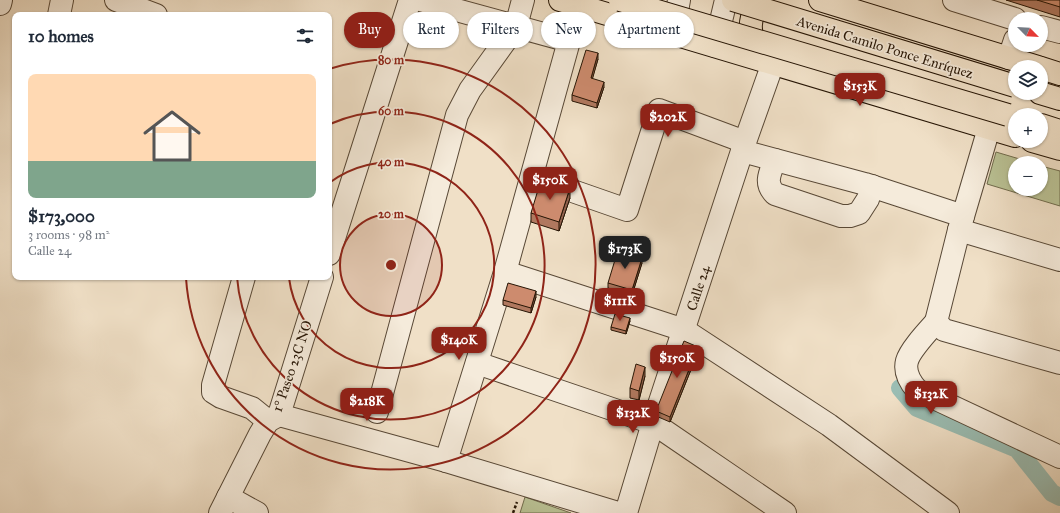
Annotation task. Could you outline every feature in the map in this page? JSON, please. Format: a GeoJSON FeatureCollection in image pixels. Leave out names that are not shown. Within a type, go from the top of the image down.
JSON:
{"type":"FeatureCollection","features":[{"type":"Feature","properties":{"kind":"main road","name":"Avenida Camilo Ponce Enríquez"},"geometry":{"type":"LineString","coordinates":[[620,0],[1008,115]]}},
{"type":"Feature","properties":{"kind":"main road","name":"Avenida Camilo Ponce Enríquez"},"geometry":{"type":"LineString","coordinates":[[732,0],[1008,84]]}},
{"type":"Feature","properties":{"kind":"main road"},"geometry":{"type":"LineString","coordinates":[[762,0],[759,2],[751,17],[751,34],[758,49],[773,64]]}},
{"type":"Feature","properties":{"kind":"main road","name":"Avenida Camilo Ponce Enríquez"},"geometry":{"type":"LineString","coordinates":[[820,0],[1008,48]]}},
{"type":"Feature","properties":{"kind":"main road"},"geometry":{"type":"LineString","coordinates":[[570,1],[604,12]]}},
{"type":"Feature","properties":{"kind":"main road"},"geometry":{"type":"LineString","coordinates":[[694,40],[1008,134]]}},
{"type":"Feature","properties":{"kind":"main road","name":"Avenida Camilo Ponce Enríquez"},"geometry":{"type":"LineString","coordinates":[[1017,52],[1029,60]]}},
{"type":"Feature","properties":{"kind":"main road","name":"Avenida Camilo Ponce Enríquez"},"geometry":{"type":"LineString","coordinates":[[1048,70],[1060,74]]}},
{"type":"Feature","properties":{"kind":"main road"},"geometry":{"type":"LineString","coordinates":[[1048,95],[1060,99]]}},
{"type":"Feature","properties":{"kind":"main road"},"geometry":{"type":"LineString","coordinates":[[1048,127],[1060,131]]}},
{"type":"Feature","properties":{"kind":"main road"},"geometry":{"type":"LineString","coordinates":[[1048,146],[1060,149]]}},
{"type":"Feature","properties":{"kind":"street"},"geometry":{"type":"LineString","coordinates":[[0,4],[1,0]]}},
{"type":"Feature","properties":{"kind":"street"},"geometry":{"type":"LineString","coordinates":[[60,12],[62,0]]}},
{"type":"Feature","properties":{"kind":"street"},"geometry":{"type":"LineString","coordinates":[[116,0],[148,12]]}},
{"type":"Feature","properties":{"kind":"street"},"geometry":{"type":"LineString","coordinates":[[332,245],[410,0]]}},
{"type":"Feature","properties":{"kind":"street"},"geometry":{"type":"LineString","coordinates":[[420,0],[467,13]]}},
{"type":"Feature","properties":{"kind":"street"},"geometry":{"type":"LineString","coordinates":[[520,12],[523,0]]}},
{"type":"Feature","properties":{"kind":"street"},"geometry":{"type":"LineString","coordinates":[[677,12],[679,0]]}},
{"type":"Feature","properties":{"kind":"street"},"geometry":{"type":"LineString","coordinates":[[715,46],[726,0]]}},
{"type":"Feature","properties":{"kind":"street"},"geometry":{"type":"LineString","coordinates":[[954,0],[1008,17]]}},
{"type":"Feature","properties":{"kind":"street"},"geometry":{"type":"LineString","coordinates":[[570,1],[570,12]]}},
{"type":"Feature","properties":{"kind":"street"},"geometry":{"type":"LineString","coordinates":[[1048,29],[1060,32]]}},
{"type":"Feature","properties":{"kind":"street"},"geometry":{"type":"LineString","coordinates":[[377,412],[457,115],[470,90],[500,48]]}},
{"type":"Feature","properties":{"kind":"street"},"geometry":{"type":"LineString","coordinates":[[446,461],[505,272],[567,48]]}},
{"type":"Feature","properties":{"kind":"street","name":"Calle 24"},"geometry":{"type":"LineString","coordinates":[[626,513],[653,423],[744,146],[773,64]]}},
{"type":"Feature","properties":{"kind":"street"},"geometry":{"type":"LineString","coordinates":[[532,176],[628,210],[659,110],[775,160],[872,186],[961,223],[1060,260]]}},
{"type":"Feature","properties":{"kind":"street"},"geometry":{"type":"LineString","coordinates":[[989,128],[961,223],[936,322],[915,348],[907,361],[907,371],[910,381],[917,390],[1060,457]]}},
{"type":"Feature","properties":{"kind":"street"},"geometry":{"type":"LineString","coordinates":[[775,160],[768,182],[769,188],[775,194],[841,216],[850,216],[859,213],[868,199],[872,186]]}},
{"type":"Feature","properties":{"kind":"street"},"geometry":{"type":"LineString","coordinates":[[505,272],[684,330],[830,425],[948,513]]}},
{"type":"Feature","properties":{"kind":"street"},"geometry":{"type":"LineString","coordinates":[[243,280],[213,386],[213,392],[221,397],[252,408],[273,418],[446,461],[618,513]]}},
{"type":"Feature","properties":{"kind":"street","name":"1° Paseo 23C NO"},"geometry":{"type":"LineString","coordinates":[[224,505],[260,434],[273,418],[321,280]]}},
{"type":"Feature","properties":{"kind":"street"},"geometry":{"type":"LineString","coordinates":[[936,322],[944,330],[1060,363]]}},
{"type":"Feature","properties":{"kind":"street"},"geometry":{"type":"LineString","coordinates":[[477,363],[653,423],[785,513]]}},
{"type":"Feature","properties":{"kind":"street"},"geometry":{"type":"LineString","coordinates":[[224,505],[256,513]]}},
{"type":"Feature","properties":{"kind":"green space"},"geometry":{"type":"Polygon","coordinates":[[[996,152],[1009,156],[1008,156],[1008,190],[987,184],[996,152]]]}},
{"type":"Feature","properties":{"kind":"green space"},"geometry":{"type":"Polygon","coordinates":[[[1048,168],[1060,171],[1060,206],[1027,196],[1048,196],[1048,168]]]}},
{"type":"Feature","properties":{"kind":"green space"},"geometry":{"type":"Polygon","coordinates":[[[525,497],[571,513],[520,513],[525,497]]]}},
{"type":"Feature","properties":{"kind":"building"},"geometry":{"type":"Polygon","coordinates":[[[1037,0],[1060,0],[1060,7],[1037,0]]]}},
{"type":"Feature","properties":{"kind":"building"},"geometry":{"type":"Polygon","coordinates":[[[586,50],[598,53],[591,78],[604,82],[597,103],[572,95],[586,50]]]}},
{"type":"Feature","properties":{"kind":"building"},"geometry":{"type":"Polygon","coordinates":[[[541,180],[570,188],[559,222],[531,213],[541,180]]]}},
{"type":"Feature","properties":{"kind":"building"},"geometry":{"type":"Polygon","coordinates":[[[618,250],[642,258],[632,290],[608,283],[618,250]]]}},
{"type":"Feature","properties":{"kind":"building"},"geometry":{"type":"Polygon","coordinates":[[[508,283],[536,291],[531,308],[503,300],[508,283]]]}},
{"type":"Feature","properties":{"kind":"building"},"geometry":{"type":"Polygon","coordinates":[[[615,314],[630,318],[626,331],[611,327],[615,314]]]}},
{"type":"Feature","properties":{"kind":"building"},"geometry":{"type":"Polygon","coordinates":[[[684,341],[698,347],[670,417],[656,411],[684,341]]]}},
{"type":"Feature","properties":{"kind":"building"},"geometry":{"type":"Polygon","coordinates":[[[636,364],[645,367],[639,391],[630,388],[636,364]]]}},
{"type":"Feature","properties":{"kind":"waterway"},"geometry":{"type":"LineString","coordinates":[[900,388],[917,408],[1017,449],[1052,493],[1060,497]]}}]}
